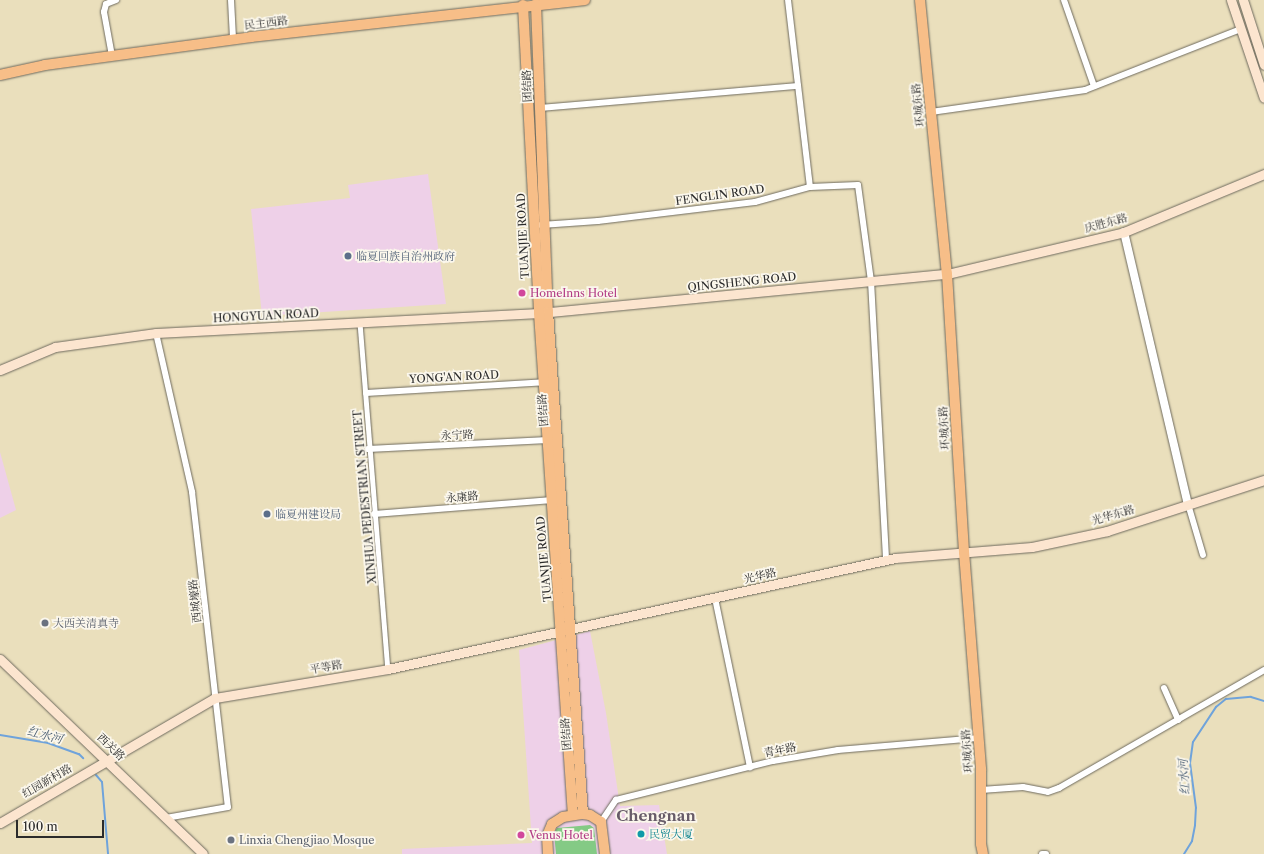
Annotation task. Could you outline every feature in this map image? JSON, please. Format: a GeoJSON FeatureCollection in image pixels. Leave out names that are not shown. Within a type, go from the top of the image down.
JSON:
{"type":"FeatureCollection","features":[{"type":"Feature","properties":{"kind":"main road","name":"民主西路"},"geometry":{"type":"LineString","coordinates":[[0,75],[45,65],[233,39],[523,3],[585,0]]}},
{"type":"Feature","properties":{"kind":"main road","name":"环城东路"},"geometry":{"type":"LineString","coordinates":[[920,0],[947,274],[964,552],[979,738],[981,853]]}},
{"type":"Feature","properties":{"kind":"main road"},"geometry":{"type":"LineString","coordinates":[[1232,0],[1264,98]]}},
{"type":"Feature","properties":{"kind":"main road"},"geometry":{"type":"LineString","coordinates":[[1243,0],[1264,65]]}},
{"type":"Feature","properties":{"kind":"main road","name":"团结路"},"geometry":{"type":"LineString","coordinates":[[536,2],[544,224],[543,313],[578,815]]}},
{"type":"Feature","properties":{"kind":"main road","name":"TUANJIE ROAD"},"geometry":{"type":"LineString","coordinates":[[523,3],[534,225],[543,313],[544,382],[552,500],[566,632]]}},
{"type":"Feature","properties":{"kind":"main road","name":"庆胜东路"},"geometry":{"type":"LineString","coordinates":[[947,274],[1124,232],[1264,174]]}},
{"type":"Feature","properties":{"kind":"main road","name":"QINGSHENG ROAD"},"geometry":{"type":"LineString","coordinates":[[543,313],[947,274]]}},
{"type":"Feature","properties":{"kind":"main road","name":"HONGYUAN ROAD"},"geometry":{"type":"LineString","coordinates":[[0,370],[55,347],[156,333],[543,313]]}},
{"type":"Feature","properties":{"kind":"main road","name":"光华东路"},"geometry":{"type":"LineString","coordinates":[[964,552],[1032,547],[1107,531],[1264,480]]}},
{"type":"Feature","properties":{"kind":"main road","name":"光华路"},"geometry":{"type":"LineString","coordinates":[[566,632],[886,560],[964,552]]}},
{"type":"Feature","properties":{"kind":"main road","name":"平等路"},"geometry":{"type":"LineString","coordinates":[[107,760],[215,698],[388,669],[566,632]]}},
{"type":"Feature","properties":{"kind":"main road","name":"西关路"},"geometry":{"type":"LineString","coordinates":[[0,659],[107,760],[203,854]]}},
{"type":"Feature","properties":{"kind":"main road","name":"红园新村路"},"geometry":{"type":"LineString","coordinates":[[0,823],[107,760]]}},
{"type":"Feature","properties":{"kind":"main road"},"geometry":{"type":"LineString","coordinates":[[548,854],[547,836],[552,824],[563,817],[578,815],[590,815],[600,822],[605,854]]}},
{"type":"Feature","properties":{"kind":"street"},"geometry":{"type":"LineString","coordinates":[[112,56],[104,12],[106,4],[116,0]]}},
{"type":"Feature","properties":{"kind":"street"},"geometry":{"type":"LineString","coordinates":[[231,0],[233,39]]}},
{"type":"Feature","properties":{"kind":"street"},"geometry":{"type":"LineString","coordinates":[[788,0],[810,188]]}},
{"type":"Feature","properties":{"kind":"street"},"geometry":{"type":"LineString","coordinates":[[1064,0],[1094,86]]}},
{"type":"Feature","properties":{"kind":"street"},"geometry":{"type":"LineString","coordinates":[[931,112],[1094,86],[1241,29]]}},
{"type":"Feature","properties":{"kind":"street"},"geometry":{"type":"LineString","coordinates":[[540,108],[798,86]]}},
{"type":"Feature","properties":{"kind":"street","name":"FENGLIN ROAD"},"geometry":{"type":"LineString","coordinates":[[534,225],[598,221],[755,202],[810,188],[858,185],[871,281]]}},
{"type":"Feature","properties":{"kind":"street"},"geometry":{"type":"LineString","coordinates":[[1124,232],[1188,504],[1203,555]]}},
{"type":"Feature","properties":{"kind":"street"},"geometry":{"type":"LineString","coordinates":[[871,281],[886,560]]}},
{"type":"Feature","properties":{"kind":"street","name":"XINHUA PEDESTRIAN STREET"},"geometry":{"type":"LineString","coordinates":[[360,323],[366,393],[368,449],[388,669]]}},
{"type":"Feature","properties":{"kind":"street","name":"西城壕路"},"geometry":{"type":"LineString","coordinates":[[156,333],[192,492],[228,807],[166,818]]}},
{"type":"Feature","properties":{"kind":"street","name":"YONG'AN ROAD"},"geometry":{"type":"LineString","coordinates":[[366,393],[544,382]]}},
{"type":"Feature","properties":{"kind":"street","name":"永宁路"},"geometry":{"type":"LineString","coordinates":[[368,449],[548,440]]}},
{"type":"Feature","properties":{"kind":"street","name":"永康路"},"geometry":{"type":"LineString","coordinates":[[374,514],[552,500]]}},
{"type":"Feature","properties":{"kind":"street"},"geometry":{"type":"LineString","coordinates":[[715,598],[750,766]]}},
{"type":"Feature","properties":{"kind":"street"},"geometry":{"type":"LineString","coordinates":[[981,790],[1023,787],[1048,792],[1094,769],[1264,670]]}},
{"type":"Feature","properties":{"kind":"street"},"geometry":{"type":"LineString","coordinates":[[1164,688],[1178,720]]}},
{"type":"Feature","properties":{"kind":"street","name":"青年路"},"geometry":{"type":"LineString","coordinates":[[600,822],[616,800],[750,766],[838,750],[979,738]]}},
{"type":"Feature","properties":{"kind":"shaded area","name":"临夏回族自治州政府"},"geometry":{"type":"Polygon","coordinates":[[[428,174],[446,304],[262,316],[251,209],[350,198],[348,185],[428,174]]]}},
{"type":"Feature","properties":{"kind":"shaded area"},"geometry":{"type":"Polygon","coordinates":[[[0,452],[16,510],[0,518],[0,452]]]}},
{"type":"Feature","properties":{"kind":"shaded area"},"geometry":{"type":"Polygon","coordinates":[[[590,631],[606,713],[620,806],[659,805],[667,854],[402,854],[402,849],[532,843],[519,650],[590,631]]]}},
{"type":"Feature","properties":{"kind":"green space"},"geometry":{"type":"Polygon","coordinates":[[[590,825],[594,828],[597,854],[556,854],[554,833],[557,828],[590,825]]]}},
{"type":"Feature","properties":{"kind":"waterway","name":"红水河"},"geometry":{"type":"LineString","coordinates":[[1184,854],[1192,841],[1195,825],[1196,808],[1190,763],[1193,742],[1216,707],[1226,699],[1251,697],[1264,701]]}},
{"type":"Feature","properties":{"kind":"waterway","name":"红水河"},"geometry":{"type":"LineString","coordinates":[[0,735],[48,743],[79,754],[83,758]]}},
{"type":"Feature","properties":{"kind":"waterway","name":"红水河"},"geometry":{"type":"LineString","coordinates":[[96,775],[102,782],[108,854]]}},
{"type":"Feature","properties":{"kind":"place","name":"临夏回族自治州政府"},"geometry":{"type":"Point","coordinates":[348,256]}},
{"type":"Feature","properties":{"kind":"place","name":"HomeInns Hotel"},"geometry":{"type":"Point","coordinates":[522,293]}},
{"type":"Feature","properties":{"kind":"place","name":"临夏州建设局"},"geometry":{"type":"Point","coordinates":[267,514]}},
{"type":"Feature","properties":{"kind":"place","name":"大西关清真寺"},"geometry":{"type":"Point","coordinates":[45,623]}},
{"type":"Feature","properties":{"kind":"place","name":"民贸大厦"},"geometry":{"type":"Point","coordinates":[641,834]}},
{"type":"Feature","properties":{"kind":"place","name":"Venus Hotel"},"geometry":{"type":"Point","coordinates":[521,835]}},
{"type":"Feature","properties":{"kind":"place","name":"Linxia Chengjiao Mosque"},"geometry":{"type":"Point","coordinates":[231,840]}},
{"type":"Feature","properties":{"kind":"district","name":"Chengnan"},"geometry":{"type":"Point","coordinates":[656,816]}}]}
